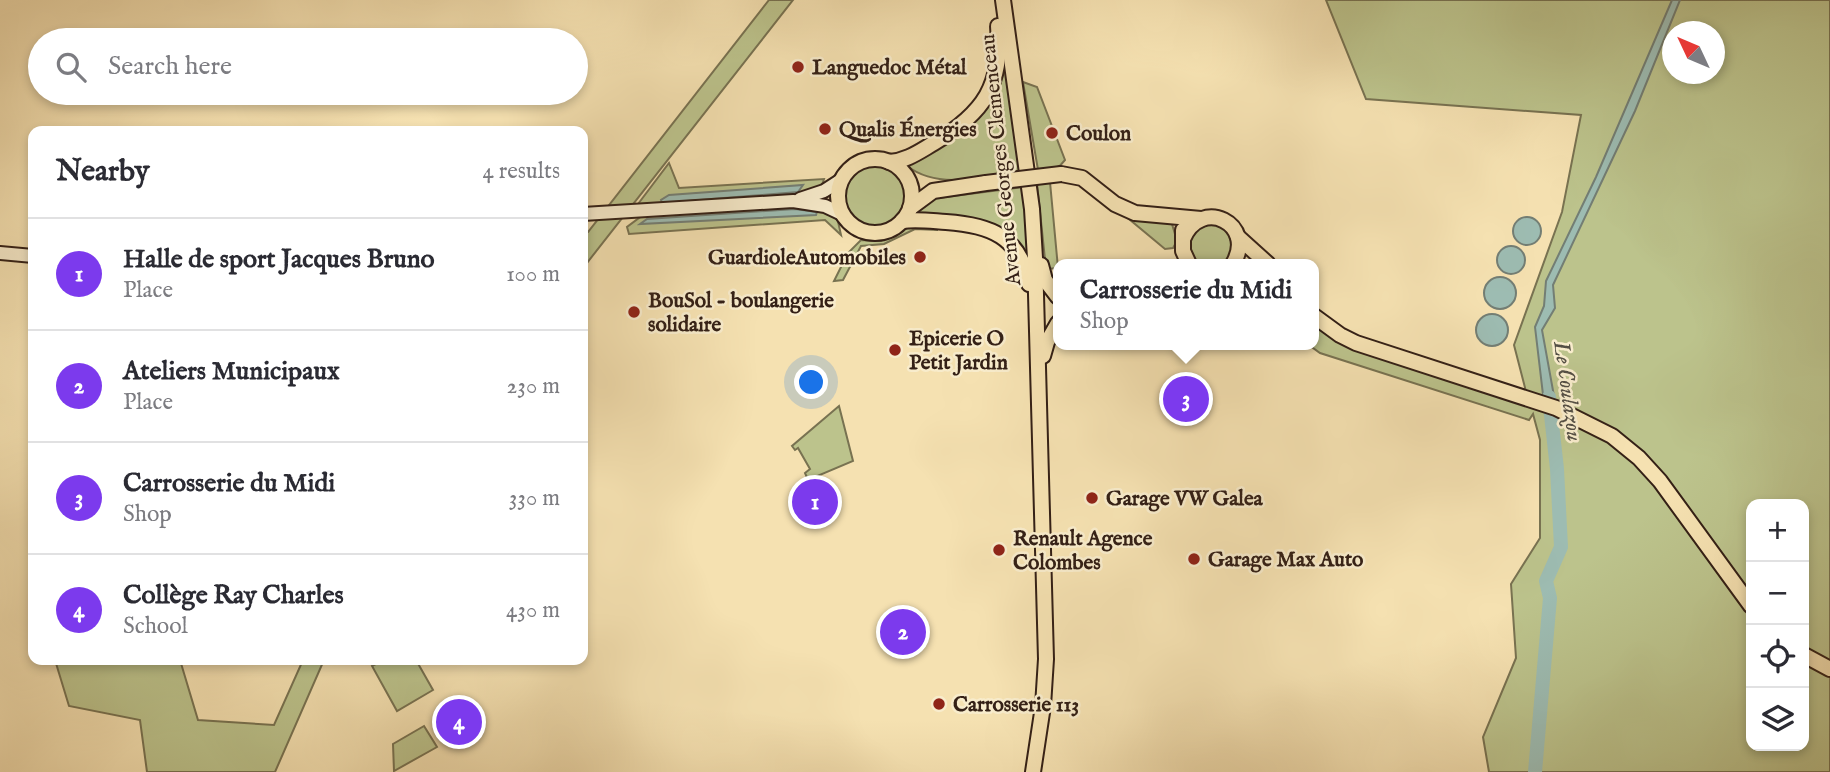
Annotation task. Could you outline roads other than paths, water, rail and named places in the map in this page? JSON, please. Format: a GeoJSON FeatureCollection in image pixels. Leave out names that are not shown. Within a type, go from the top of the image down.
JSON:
{"type":"FeatureCollection","features":[{"type":"Feature","properties":{"kind":"main road"},"geometry":{"type":"LineString","coordinates":[[995,0],[1000,46],[997,68],[982,105],[955,130],[907,158],[889,162],[871,159],[859,163],[841,180],[838,202],[842,214],[856,228],[867,233],[880,233],[902,221],[924,194],[950,187],[1068,174],[1135,213],[1190,220],[1210,217],[1227,222],[1238,237],[1262,259]]}},
{"type":"Feature","properties":{"kind":"main road","name":"Avenue Georges Clemenceau"},"geometry":{"type":"LineString","coordinates":[[1003,0],[1033,221],[1046,667],[1033,772]]}},
{"type":"Feature","properties":{"kind":"main road"},"geometry":{"type":"LineString","coordinates":[[1022,129],[1036,212],[1042,272],[1053,289]]}},
{"type":"Feature","properties":{"kind":"main road"},"geometry":{"type":"LineString","coordinates":[[889,162],[913,180],[950,187]]}},
{"type":"Feature","properties":{"kind":"main road"},"geometry":{"type":"LineString","coordinates":[[904,173],[912,196],[910,208]]}},
{"type":"Feature","properties":{"kind":"main road"},"geometry":{"type":"LineString","coordinates":[[1167,215],[1180,225],[1187,259]]}},
{"type":"Feature","properties":{"kind":"main road"},"geometry":{"type":"LineString","coordinates":[[1183,239],[1187,230],[1201,219]]}},
{"type":"Feature","properties":{"kind":"main road"},"geometry":{"type":"LineString","coordinates":[[902,221],[973,224],[995,231],[1014,247],[1029,281],[1040,402]]}},
{"type":"Feature","properties":{"kind":"main road"},"geometry":{"type":"LineString","coordinates":[[1235,259],[1240,246],[1238,237]]}},
{"type":"Feature","properties":{"kind":"main road"},"geometry":{"type":"LineString","coordinates":[[1319,319],[1356,343],[1585,421],[1612,436],[1646,466],[1746,599]]}},
{"type":"Feature","properties":{"kind":"main road"},"geometry":{"type":"LineString","coordinates":[[1040,402],[1044,355],[1053,332]]}},
{"type":"Feature","properties":{"kind":"main road"},"geometry":{"type":"LineString","coordinates":[[1809,658],[1830,669]]}},
{"type":"Feature","properties":{"kind":"street"},"geometry":{"type":"LineString","coordinates":[[793,201],[817,194],[841,180]]}},
{"type":"Feature","properties":{"kind":"street"},"geometry":{"type":"LineString","coordinates":[[588,214],[793,201],[825,206],[842,214]]}},
{"type":"Feature","properties":{"kind":"street"},"geometry":{"type":"LineString","coordinates":[[0,253],[28,256]]}},
{"type":"Feature","properties":{"kind":"water"},"geometry":{"type":"Polygon","coordinates":[[[1672,0],[1680,0],[1671,21],[1663,21],[1672,0]]]}},
{"type":"Feature","properties":{"kind":"water"},"geometry":{"type":"Polygon","coordinates":[[[1662,23],[1662,44],[1635,111],[1553,285],[1555,308],[1542,330],[1556,407],[1544,403],[1535,327],[1544,306],[1546,281],[1596,177],[1662,23]]]}},
{"type":"Feature","properties":{"kind":"water"},"geometry":{"type":"Polygon","coordinates":[[[803,185],[798,192],[662,203],[661,200],[669,195],[803,185]]]}},
{"type":"Feature","properties":{"kind":"water"},"geometry":{"type":"Polygon","coordinates":[[[795,209],[817,212],[816,215],[640,224],[647,219],[795,209]]]}},
{"type":"Feature","properties":{"kind":"water"},"geometry":{"type":"Polygon","coordinates":[[[1527,217],[1537,221],[1541,231],[1537,241],[1527,245],[1517,241],[1513,231],[1517,221],[1527,217]]]}},
{"type":"Feature","properties":{"kind":"water"},"geometry":{"type":"Polygon","coordinates":[[[1511,246],[1521,250],[1525,260],[1521,270],[1511,274],[1501,270],[1497,260],[1501,250],[1511,246]]]}},
{"type":"Feature","properties":{"kind":"water"},"geometry":{"type":"Polygon","coordinates":[[[1500,277],[1511,282],[1516,293],[1511,304],[1500,309],[1489,304],[1484,293],[1489,282],[1500,277]]]}},
{"type":"Feature","properties":{"kind":"water"},"geometry":{"type":"Polygon","coordinates":[[[1492,314],[1503,319],[1508,330],[1503,341],[1492,346],[1481,341],[1476,330],[1481,319],[1492,314]]]}},
{"type":"Feature","properties":{"kind":"waterway","name":"Le Coulazou"},"geometry":{"type":"LineString","coordinates":[[1535,772],[1550,598],[1546,581],[1561,547],[1557,469],[1549,397]]}},
{"type":"Feature","properties":{"kind":"place","name":"Languedoc Métal"},"geometry":{"type":"Point","coordinates":[798,67]}},
{"type":"Feature","properties":{"kind":"place","name":"Qualis Énergies"},"geometry":{"type":"Point","coordinates":[825,129]}},
{"type":"Feature","properties":{"kind":"place","name":"Coulon"},"geometry":{"type":"Point","coordinates":[1052,133]}},
{"type":"Feature","properties":{"kind":"place","name":"GuardioleAutomobiles"},"geometry":{"type":"Point","coordinates":[920,257]}},
{"type":"Feature","properties":{"kind":"place","name":"BouSol - boulangerie solidaire"},"geometry":{"type":"Point","coordinates":[634,312]}},
{"type":"Feature","properties":{"kind":"place","name":"Epicerie O Petit Jardin"},"geometry":{"type":"Point","coordinates":[895,350]}},
{"type":"Feature","properties":{"kind":"place","name":"Carrosserie du Midi"},"geometry":{"type":"Point","coordinates":[1186,399]}},
{"type":"Feature","properties":{"kind":"place","name":"Garage VW Galea"},"geometry":{"type":"Point","coordinates":[1092,498]}},
{"type":"Feature","properties":{"kind":"place","name":"Halle de sport Jacques Bruno"},"geometry":{"type":"Point","coordinates":[815,502]}},
{"type":"Feature","properties":{"kind":"place","name":"Renault Agence Colombes"},"geometry":{"type":"Point","coordinates":[999,550]}},
{"type":"Feature","properties":{"kind":"place","name":"Garage Max Auto"},"geometry":{"type":"Point","coordinates":[1194,559]}},
{"type":"Feature","properties":{"kind":"place","name":"Ateliers Municipaux"},"geometry":{"type":"Point","coordinates":[903,632]}},
{"type":"Feature","properties":{"kind":"place","name":"Carrosserie 113"},"geometry":{"type":"Point","coordinates":[939,704]}},
{"type":"Feature","properties":{"kind":"place","name":"Collège Ray Charles"},"geometry":{"type":"Point","coordinates":[459,722]}}]}
